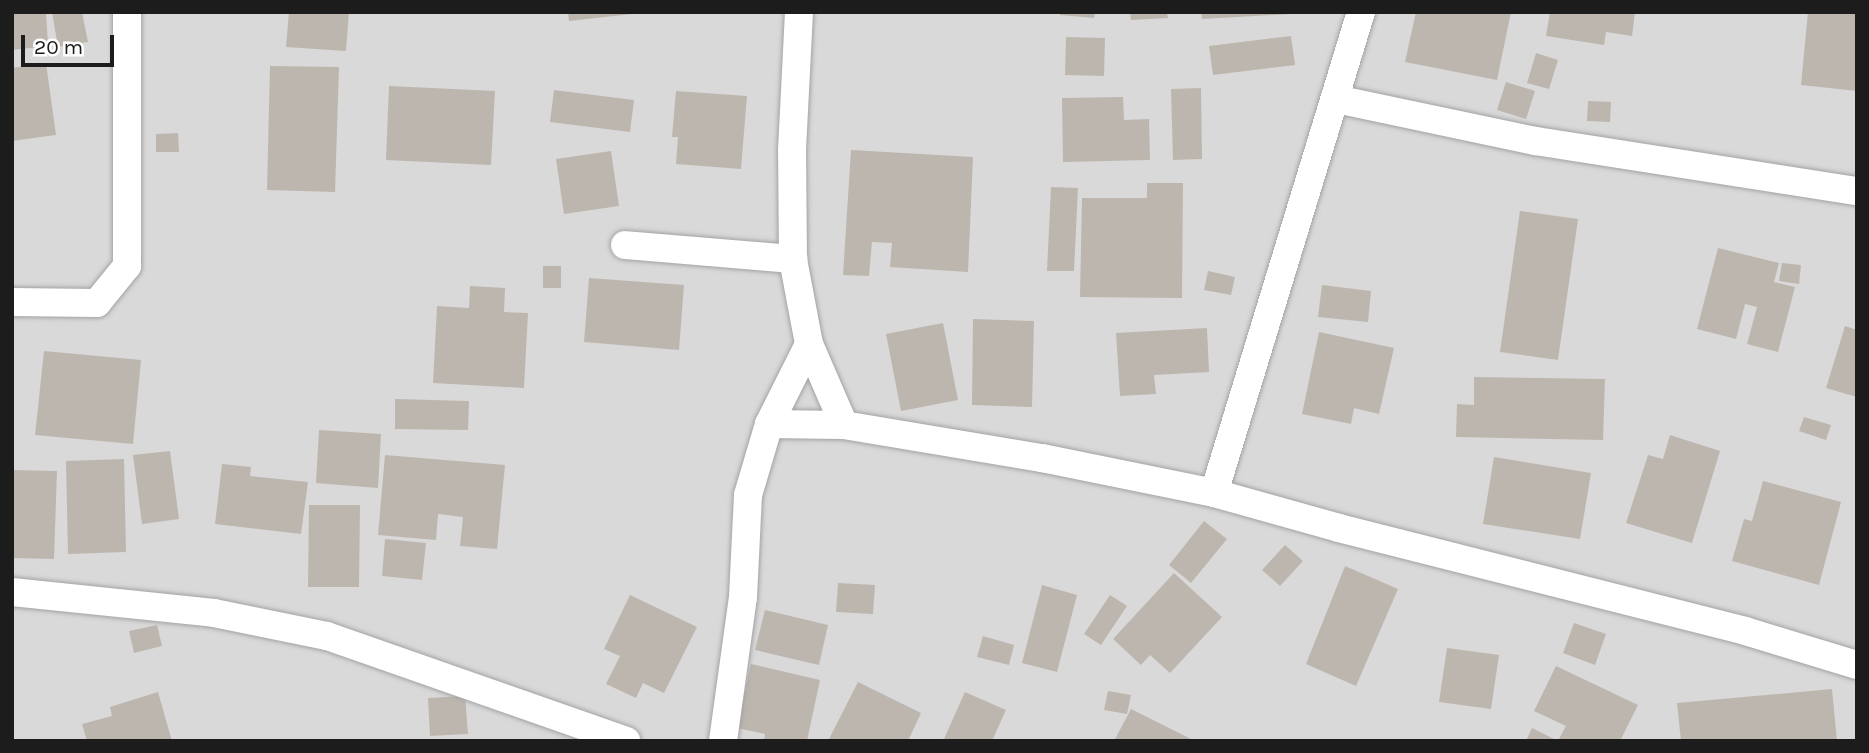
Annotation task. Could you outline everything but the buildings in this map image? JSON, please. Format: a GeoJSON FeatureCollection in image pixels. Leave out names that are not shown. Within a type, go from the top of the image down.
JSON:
{"type":"FeatureCollection","features":[{"type":"Feature","properties":{"kind":"street"},"geometry":{"type":"LineString","coordinates":[[12,302],[97,303],[127,266],[127,12]]}},
{"type":"Feature","properties":{"kind":"street"},"geometry":{"type":"LineString","coordinates":[[799,12],[792,150],[793,259],[810,344],[844,425]]}},
{"type":"Feature","properties":{"kind":"street"},"geometry":{"type":"LineString","coordinates":[[1214,493],[1361,12]]}},
{"type":"Feature","properties":{"kind":"street"},"geometry":{"type":"LineString","coordinates":[[1336,99],[1536,141],[1857,191]]}},
{"type":"Feature","properties":{"kind":"street"},"geometry":{"type":"LineString","coordinates":[[625,245],[793,259]]}},
{"type":"Feature","properties":{"kind":"street"},"geometry":{"type":"LineString","coordinates":[[723,741],[743,597],[748,495],[769,424],[810,344]]}},
{"type":"Feature","properties":{"kind":"street"},"geometry":{"type":"LineString","coordinates":[[769,424],[844,425],[1042,458],[1214,493],[1339,528],[1745,631],[1857,664]]}},
{"type":"Feature","properties":{"kind":"street"},"geometry":{"type":"LineString","coordinates":[[12,592],[214,613],[327,636],[626,741]]}},
{"type":"Feature","properties":{"kind":"shaded area"},"geometry":{"type":"Polygon","coordinates":[[[12,12],[1857,12],[1857,741],[12,741],[12,12]]]}}]}
